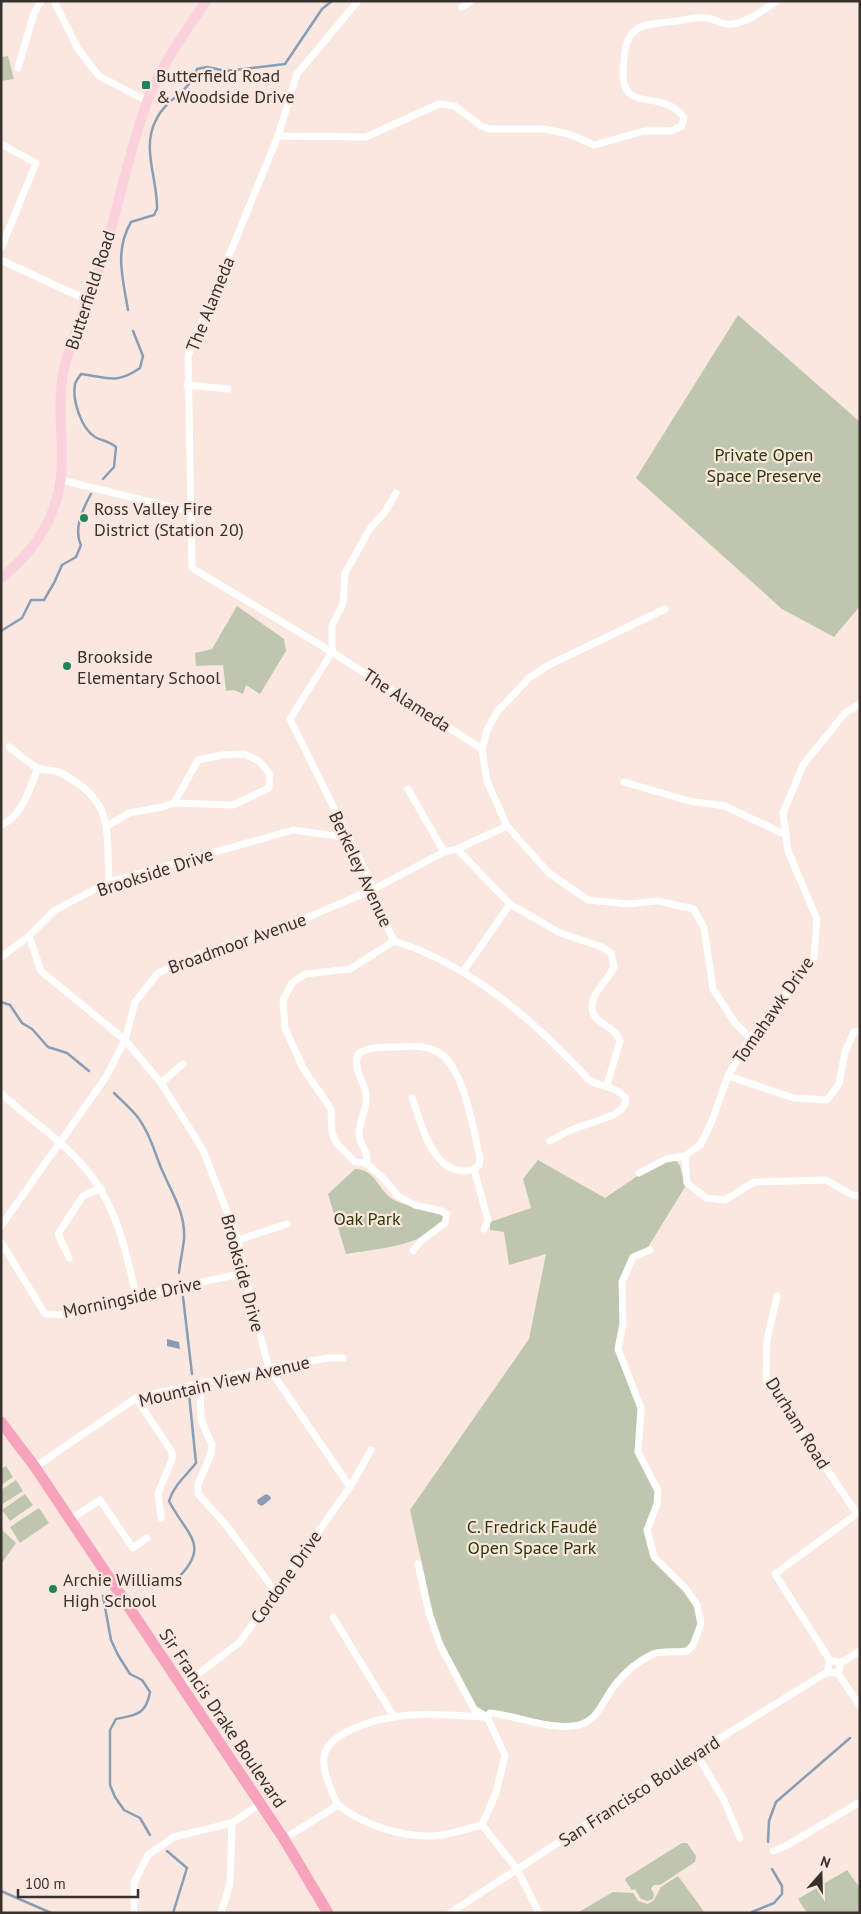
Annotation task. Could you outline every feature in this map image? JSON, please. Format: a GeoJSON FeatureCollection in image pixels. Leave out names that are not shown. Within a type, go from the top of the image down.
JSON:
{"type":"FeatureCollection","features":[{"type":"Feature","properties":{"kind":"main road","name":"Sir Francis Drake Boulevard"},"geometry":{"type":"LineString","coordinates":[[1,1422],[35,1467],[284,1839],[328,1913]]}},
{"type":"Feature","properties":{"kind":"street"},"geometry":{"type":"LineString","coordinates":[[18,68],[34,13],[41,1]]}},
{"type":"Feature","properties":{"kind":"street"},"geometry":{"type":"LineString","coordinates":[[54,1],[78,49],[99,76],[147,101]]}},
{"type":"Feature","properties":{"kind":"street","name":"Butterfield Road"},"geometry":{"type":"LineString","coordinates":[[1,578],[39,540],[50,519],[61,480],[60,383],[66,362],[89,301],[147,101],[167,62],[206,1]]}},
{"type":"Feature","properties":{"kind":"street","name":"The Alameda"},"geometry":{"type":"LineString","coordinates":[[358,1],[297,74],[278,136],[188,356],[187,386],[192,512],[192,568],[332,652],[482,749]]}},
{"type":"Feature","properties":{"kind":"street"},"geometry":{"type":"LineString","coordinates":[[462,7],[471,1]]}},
{"type":"Feature","properties":{"kind":"street"},"geometry":{"type":"LineString","coordinates":[[278,136],[366,137],[439,104],[448,103],[455,106],[481,126],[490,129],[544,129],[569,134],[594,145],[644,131],[671,131],[682,126],[684,117],[678,110],[663,102],[635,97],[626,88],[623,76],[624,49],[630,33],[639,27],[650,24],[703,18],[735,24],[753,16],[777,1]]}},
{"type":"Feature","properties":{"kind":"street"},"geometry":{"type":"LineString","coordinates":[[1,144],[36,163],[1,248]]}},
{"type":"Feature","properties":{"kind":"street"},"geometry":{"type":"LineString","coordinates":[[1,260],[89,301]]}},
{"type":"Feature","properties":{"kind":"street"},"geometry":{"type":"LineString","coordinates":[[187,386],[228,389]]}},
{"type":"Feature","properties":{"kind":"street"},"geometry":{"type":"LineString","coordinates":[[61,480],[192,512]]}},
{"type":"Feature","properties":{"kind":"street"},"geometry":{"type":"LineString","coordinates":[[332,652],[332,626],[343,604],[345,573],[366,534],[385,512],[396,493]]}},
{"type":"Feature","properties":{"kind":"street"},"geometry":{"type":"LineString","coordinates":[[665,609],[549,665],[529,678],[497,712],[486,730],[482,749],[487,781],[507,826],[549,872],[588,900],[628,904],[658,901],[694,909],[704,928],[713,989],[735,1023],[750,1038]]}},
{"type":"Feature","properties":{"kind":"street","name":"Berkeley Avenue"},"geometry":{"type":"LineString","coordinates":[[332,652],[290,719],[372,890],[394,941],[414,947],[463,972],[539,1029],[588,1080],[594,1084],[607,1085],[625,1097],[626,1104],[622,1109],[594,1124],[577,1127],[550,1141]]}},
{"type":"Feature","properties":{"kind":"street","name":"Tomahawk Drive"},"geometry":{"type":"LineString","coordinates":[[685,1156],[701,1144],[711,1123],[728,1076],[750,1038],[814,958],[817,919],[788,851],[782,813],[803,765],[844,713],[860,704]]}},
{"type":"Feature","properties":{"kind":"street"},"geometry":{"type":"LineString","coordinates":[[9,747],[38,768],[57,771],[92,793],[98,801],[106,828],[109,882]]}},
{"type":"Feature","properties":{"kind":"street"},"geometry":{"type":"LineString","coordinates":[[106,828],[129,813],[174,803],[233,805],[269,788],[270,774],[259,761],[244,754],[222,755],[198,760],[174,803]]}},
{"type":"Feature","properties":{"kind":"street"},"geometry":{"type":"LineString","coordinates":[[1,825],[10,821],[20,810],[38,768]]}},
{"type":"Feature","properties":{"kind":"street"},"geometry":{"type":"LineString","coordinates":[[624,782],[689,801],[725,806],[786,835]]}},
{"type":"Feature","properties":{"kind":"street"},"geometry":{"type":"LineString","coordinates":[[408,789],[444,852]]}},
{"type":"Feature","properties":{"kind":"street","name":"Broadmoor Avenue"},"geometry":{"type":"LineString","coordinates":[[1,1226],[106,1077],[125,1040],[135,1002],[158,973],[196,956],[299,922],[372,890],[444,852],[457,849],[507,826]]}},
{"type":"Feature","properties":{"kind":"street","name":"Brookside Drive"},"geometry":{"type":"LineString","coordinates":[[345,834],[337,836],[293,830],[109,882],[55,910],[29,936],[41,971],[125,1040],[161,1083],[203,1150],[238,1240],[244,1273],[269,1368],[350,1487]]}},
{"type":"Feature","properties":{"kind":"street"},"geometry":{"type":"LineString","coordinates":[[457,849],[510,904],[560,933],[602,947],[611,953],[614,967],[594,998],[592,1009],[596,1019],[614,1032],[620,1041],[607,1085]]}},
{"type":"Feature","properties":{"kind":"street"},"geometry":{"type":"LineString","coordinates":[[463,972],[510,904]]}},
{"type":"Feature","properties":{"kind":"street"},"geometry":{"type":"LineString","coordinates":[[1,957],[29,936]]}},
{"type":"Feature","properties":{"kind":"street"},"geometry":{"type":"LineString","coordinates":[[394,941],[350,969],[313,971],[297,978],[288,988],[283,1000],[285,1028],[303,1068],[330,1109],[332,1133],[337,1144],[355,1162],[366,1163],[382,1177],[398,1196],[415,1205],[441,1210],[447,1214],[445,1223],[422,1241],[413,1252]]}},
{"type":"Feature","properties":{"kind":"street"},"geometry":{"type":"LineString","coordinates":[[728,1076],[794,1098],[827,1100],[839,1084],[845,1052],[854,1032],[860,1031]]}},
{"type":"Feature","properties":{"kind":"street"},"geometry":{"type":"LineString","coordinates":[[366,1163],[367,1155],[359,1135],[366,1096],[357,1070],[356,1060],[358,1054],[373,1048],[421,1046],[438,1051],[445,1057],[459,1078],[480,1158],[479,1165],[474,1169],[456,1170],[446,1166],[438,1159],[412,1098]]}},
{"type":"Feature","properties":{"kind":"street"},"geometry":{"type":"LineString","coordinates":[[161,1083],[183,1064]]}},
{"type":"Feature","properties":{"kind":"street"},"geometry":{"type":"LineString","coordinates":[[1,1093],[75,1157],[100,1188],[122,1233],[136,1296]]}},
{"type":"Feature","properties":{"kind":"street"},"geometry":{"type":"LineString","coordinates":[[639,1173],[666,1159],[685,1156],[687,1183],[706,1198],[725,1200],[754,1182],[826,1180],[852,1196],[860,1196]]}},
{"type":"Feature","properties":{"kind":"street"},"geometry":{"type":"LineString","coordinates":[[474,1169],[488,1220],[484,1229]]}},
{"type":"Feature","properties":{"kind":"street"},"geometry":{"type":"LineString","coordinates":[[69,1258],[58,1234],[83,1196],[100,1188]]}},
{"type":"Feature","properties":{"kind":"street"},"geometry":{"type":"LineString","coordinates":[[238,1240],[287,1224]]}},
{"type":"Feature","properties":{"kind":"street","name":"Morningside Drive"},"geometry":{"type":"LineString","coordinates":[[1,1242],[45,1314],[69,1315],[136,1296],[244,1273]]}},
{"type":"Feature","properties":{"kind":"street"},"geometry":{"type":"LineString","coordinates":[[482,1825],[435,1836],[409,1835],[356,1818],[338,1805],[329,1786],[324,1757],[332,1741],[347,1730],[394,1717],[486,1717],[490,1713],[562,1726],[584,1724],[594,1718],[613,1687],[625,1672],[655,1653],[687,1651],[693,1645],[700,1624],[697,1605],[686,1589],[654,1557],[647,1530],[657,1504],[658,1491],[638,1452],[637,1441],[641,1416],[640,1403],[620,1360],[618,1349],[623,1324],[622,1282],[626,1268],[633,1257],[650,1250]]}},
{"type":"Feature","properties":{"kind":"street","name":"Durham Road"},"geometry":{"type":"LineString","coordinates":[[777,1296],[767,1340],[766,1379],[858,1513]]}},
{"type":"Feature","properties":{"kind":"street","name":"Mountain View Avenue"},"geometry":{"type":"LineString","coordinates":[[35,1467],[136,1398],[269,1368],[329,1358],[343,1358]]}},
{"type":"Feature","properties":{"kind":"street"},"geometry":{"type":"LineString","coordinates":[[200,1384],[201,1420],[212,1445],[211,1454],[198,1484],[198,1494],[226,1525],[275,1591]]}},
{"type":"Feature","properties":{"kind":"street"},"geometry":{"type":"LineString","coordinates":[[136,1398],[172,1452],[172,1460],[158,1493],[161,1518]]}},
{"type":"Feature","properties":{"kind":"street","name":"Cordone Drive"},"geometry":{"type":"LineString","coordinates":[[181,1687],[240,1642],[350,1487],[371,1450]]}},
{"type":"Feature","properties":{"kind":"street"},"geometry":{"type":"LineString","coordinates":[[69,1520],[100,1500],[133,1548],[147,1538]]}},
{"type":"Feature","properties":{"kind":"street"},"geometry":{"type":"LineString","coordinates":[[839,1664],[831,1662],[774,1574],[858,1513]]}},
{"type":"Feature","properties":{"kind":"street"},"geometry":{"type":"LineString","coordinates":[[418,1564],[429,1613],[440,1645],[474,1709],[486,1717],[505,1756],[496,1793],[482,1825]]}},
{"type":"Feature","properties":{"kind":"street"},"geometry":{"type":"LineString","coordinates":[[333,1617],[394,1717]]}},
{"type":"Feature","properties":{"kind":"street"},"geometry":{"type":"LineString","coordinates":[[860,1651],[839,1664],[837,1672],[860,1706]]}},
{"type":"Feature","properties":{"kind":"street"},"geometry":{"type":"LineString","coordinates":[[831,1662],[828,1665],[829,1671],[837,1672]]}},
{"type":"Feature","properties":{"kind":"street","name":"San Francisco Boulevard"},"geometry":{"type":"LineString","coordinates":[[450,1913],[696,1753],[829,1671]]}},
{"type":"Feature","properties":{"kind":"street"},"geometry":{"type":"LineString","coordinates":[[696,1753],[724,1800],[740,1838]]}},
{"type":"Feature","properties":{"kind":"street"},"geometry":{"type":"LineString","coordinates":[[134,1913],[134,1883],[148,1856],[162,1843],[174,1837],[232,1823],[260,1804]]}},
{"type":"Feature","properties":{"kind":"street"},"geometry":{"type":"LineString","coordinates":[[284,1839],[338,1805]]}},
{"type":"Feature","properties":{"kind":"street"},"geometry":{"type":"LineString","coordinates":[[773,1851],[786,1846],[859,1805]]}},
{"type":"Feature","properties":{"kind":"street"},"geometry":{"type":"LineString","coordinates":[[222,1913],[230,1884],[232,1823]]}},
{"type":"Feature","properties":{"kind":"street"},"geometry":{"type":"LineString","coordinates":[[482,1825],[517,1869],[539,1913]]}},
{"type":"Feature","properties":{"kind":"green space"},"geometry":{"type":"Polygon","coordinates":[[[8,56],[14,79],[1,81],[1,57],[8,56]]]}},
{"type":"Feature","properties":{"kind":"green space","name":"Private Open Space Preserve"},"geometry":{"type":"Polygon","coordinates":[[[738,315],[860,422],[860,606],[834,637],[782,609],[636,478],[738,315]]]}},
{"type":"Feature","properties":{"kind":"green space"},"geometry":{"type":"Polygon","coordinates":[[[237,606],[284,639],[286,651],[260,694],[246,685],[243,694],[234,690],[226,691],[223,665],[196,666],[195,653],[212,649],[237,606]]]}},
{"type":"Feature","properties":{"kind":"green space","name":"C. Fredrick Faudé Open Space Park"},"geometry":{"type":"Polygon","coordinates":[[[538,1160],[605,1198],[655,1164],[676,1160],[680,1166],[685,1187],[645,1252],[632,1258],[626,1268],[619,1342],[639,1398],[638,1452],[658,1491],[647,1530],[654,1557],[697,1605],[701,1624],[687,1651],[655,1653],[625,1673],[602,1708],[574,1726],[490,1713],[487,1717],[474,1709],[440,1645],[410,1510],[529,1339],[546,1254],[509,1265],[504,1232],[490,1230],[490,1222],[531,1208],[523,1179],[538,1160]]]}},
{"type":"Feature","properties":{"kind":"green space","name":"Oak Park"},"geometry":{"type":"Polygon","coordinates":[[[355,1169],[362,1170],[372,1176],[394,1200],[447,1214],[439,1225],[416,1240],[346,1254],[328,1194],[355,1169]]]}},
{"type":"Feature","properties":{"kind":"green space"},"geometry":{"type":"Polygon","coordinates":[[[6,1466],[13,1477],[1,1485],[1,1469],[6,1466]]]}},
{"type":"Feature","properties":{"kind":"green space"},"geometry":{"type":"Polygon","coordinates":[[[16,1480],[23,1491],[1,1505],[1,1490],[16,1480]]]}},
{"type":"Feature","properties":{"kind":"green space"},"geometry":{"type":"Polygon","coordinates":[[[25,1494],[33,1505],[10,1521],[2,1510],[25,1494]]]}},
{"type":"Feature","properties":{"kind":"green space"},"geometry":{"type":"Polygon","coordinates":[[[39,1508],[49,1523],[20,1543],[10,1527],[39,1508]]]}},
{"type":"Feature","properties":{"kind":"green space"},"geometry":{"type":"Polygon","coordinates":[[[1,1529],[16,1543],[1,1564],[1,1529]]]}},
{"type":"Feature","properties":{"kind":"green space"},"geometry":{"type":"Polygon","coordinates":[[[682,1843],[687,1843],[696,1856],[695,1862],[660,1885],[654,1885],[651,1888],[654,1894],[653,1899],[648,1901],[641,1899],[635,1889],[632,1890],[625,1880],[626,1878],[682,1843]]]}},
{"type":"Feature","properties":{"kind":"green space"},"geometry":{"type":"Polygon","coordinates":[[[847,1870],[860,1888],[860,1913],[807,1913],[798,1899],[847,1870]]]}},
{"type":"Feature","properties":{"kind":"green space"},"geometry":{"type":"Polygon","coordinates":[[[678,1876],[705,1913],[577,1913],[613,1892],[633,1893],[638,1901],[648,1904],[654,1900],[661,1887],[678,1876]]]}},
{"type":"Feature","properties":{"kind":"water"},"geometry":{"type":"Polygon","coordinates":[[[167,1339],[179,1342],[180,1349],[167,1346],[167,1339]]]}},
{"type":"Feature","properties":{"kind":"water"},"geometry":{"type":"Polygon","coordinates":[[[266,1494],[271,1499],[262,1506],[258,1504],[257,1500],[266,1494]]]}},
{"type":"Feature","properties":{"kind":"waterway"},"geometry":{"type":"LineString","coordinates":[[128,310],[122,276],[121,254],[131,222],[154,215],[157,209],[150,142],[152,131],[160,113],[189,84],[197,69],[207,67],[226,71],[285,64],[322,9],[332,1]]}},
{"type":"Feature","properties":{"kind":"waterway"},"geometry":{"type":"LineString","coordinates":[[103,479],[114,467],[116,447],[95,437],[86,427],[76,405],[75,384],[81,374],[118,378],[124,377],[140,368],[143,356],[133,331]]}},
{"type":"Feature","properties":{"kind":"waterway"},"geometry":{"type":"LineString","coordinates":[[1,631],[22,618],[31,600],[44,600],[62,565],[76,557],[81,545],[78,532],[80,519],[91,494]]}},
{"type":"Feature","properties":{"kind":"waterway"},"geometry":{"type":"LineString","coordinates":[[1,1002],[10,1005],[22,1023],[32,1029],[48,1047],[67,1053],[89,1071]]}},
{"type":"Feature","properties":{"kind":"waterway"},"geometry":{"type":"LineString","coordinates":[[114,1093],[136,1115],[144,1128],[180,1212],[183,1221],[184,1239],[179,1273]]}},
{"type":"Feature","properties":{"kind":"waterway"},"geometry":{"type":"LineString","coordinates":[[183,1297],[192,1374]]}},
{"type":"Feature","properties":{"kind":"waterway"},"geometry":{"type":"LineString","coordinates":[[125,1577],[176,1580],[193,1558],[193,1540],[169,1501],[177,1486],[196,1463],[189,1394]]}},
{"type":"Feature","properties":{"kind":"waterway"},"geometry":{"type":"LineString","coordinates":[[103,1596],[111,1640],[118,1655],[130,1674],[142,1680],[150,1692],[143,1710],[134,1715],[116,1719],[110,1730],[110,1785],[115,1797],[124,1810],[140,1818],[150,1835]]}},
{"type":"Feature","properties":{"kind":"waterway"},"geometry":{"type":"LineString","coordinates":[[768,1842],[769,1821],[776,1802],[850,1738]]}},
{"type":"Feature","properties":{"kind":"waterway"},"geometry":{"type":"LineString","coordinates":[[167,1851],[187,1868],[173,1913]]}},
{"type":"Feature","properties":{"kind":"waterway"},"geometry":{"type":"LineString","coordinates":[[752,1912],[774,1903],[782,1894],[782,1886],[772,1869]]}},
{"type":"Feature","properties":{"kind":"waterway"},"geometry":{"type":"LineString","coordinates":[[1,1891],[51,1913]]}},
{"type":"Feature","properties":{"kind":"place","name":"Butterfield Road & Woodside Drive"},"geometry":{"type":"Point","coordinates":[146,85]}},
{"type":"Feature","properties":{"kind":"place","name":"Ross Valley Fire District (Station 20)"},"geometry":{"type":"Point","coordinates":[84,518]}},
{"type":"Feature","properties":{"kind":"place","name":"Brookside Elementary School"},"geometry":{"type":"Point","coordinates":[67,666]}},
{"type":"Feature","properties":{"kind":"place","name":"Archie Williams High School"},"geometry":{"type":"Point","coordinates":[53,1589]}}]}
